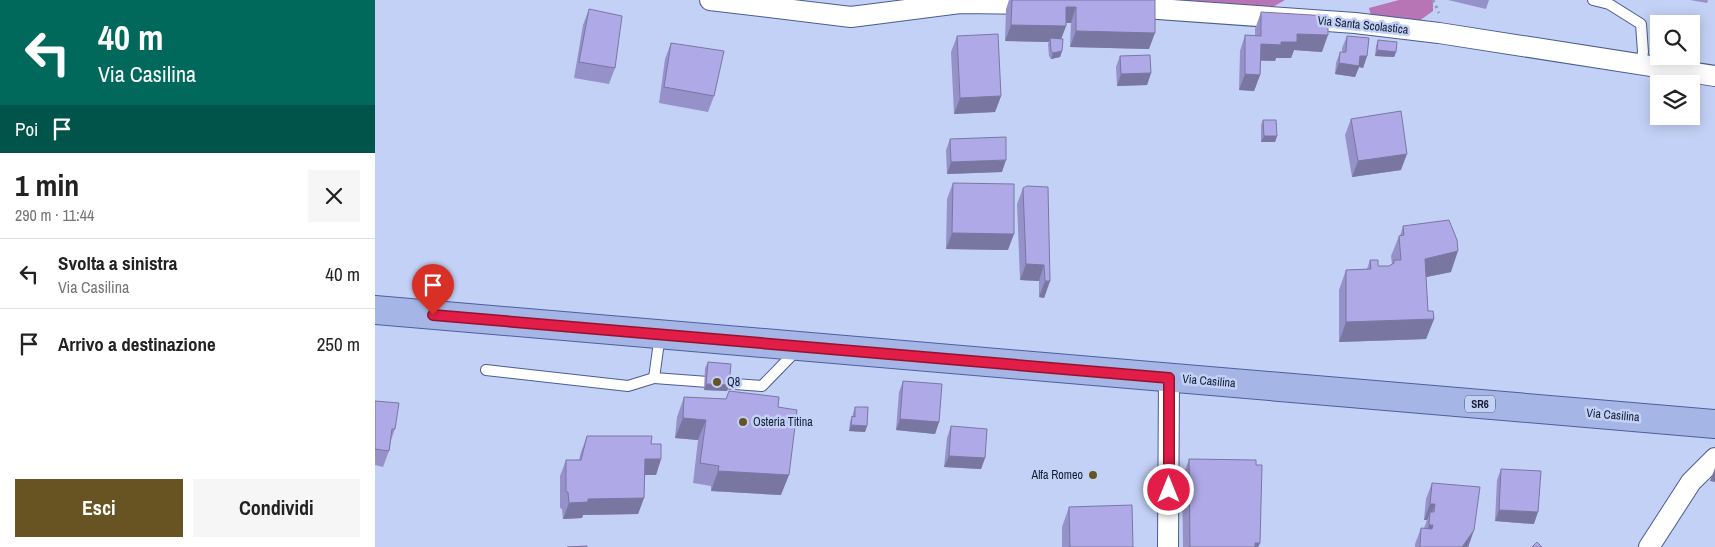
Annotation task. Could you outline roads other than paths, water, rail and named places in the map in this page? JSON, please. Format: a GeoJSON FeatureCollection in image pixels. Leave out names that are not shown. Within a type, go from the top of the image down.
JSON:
{"type":"FeatureCollection","features":[{"type":"Feature","properties":{"kind":"main road","name":"Via Casilina"},"geometry":{"type":"LineString","coordinates":[[375,310],[1715,424]]}},
{"type":"Feature","properties":{"kind":"street"},"geometry":{"type":"LineString","coordinates":[[710,0],[851,17],[912,4],[1059,5]]}},
{"type":"Feature","properties":{"kind":"street","name":"Via Santa Scolastica"},"geometry":{"type":"LineString","coordinates":[[1107,6],[1355,23],[1439,33],[1715,76]]}},
{"type":"Feature","properties":{"kind":"street"},"geometry":{"type":"LineString","coordinates":[[1169,378],[1169,547]]}},
{"type":"Feature","properties":{"kind":"street"},"geometry":{"type":"LineString","coordinates":[[1649,547],[1691,482],[1715,458]]}},
{"type":"Feature","properties":{"kind":"lane"},"geometry":{"type":"LineString","coordinates":[[1593,0],[1609,4],[1641,24],[1643,52],[1641,64]]}},
{"type":"Feature","properties":{"kind":"lane"},"geometry":{"type":"LineString","coordinates":[[654,378],[660,334]]}},
{"type":"Feature","properties":{"kind":"lane"},"geometry":{"type":"LineString","coordinates":[[486,370],[628,386],[654,378],[762,386],[801,346]]}},
{"type":"Feature","properties":{"kind":"place","name":"Q8"},"geometry":{"type":"Point","coordinates":[717,382]}},
{"type":"Feature","properties":{"kind":"place","name":"Osteria Titina"},"geometry":{"type":"Point","coordinates":[743,422]}},
{"type":"Feature","properties":{"kind":"place","name":"Alfa Romeo"},"geometry":{"type":"Point","coordinates":[1093,475]}}]}
